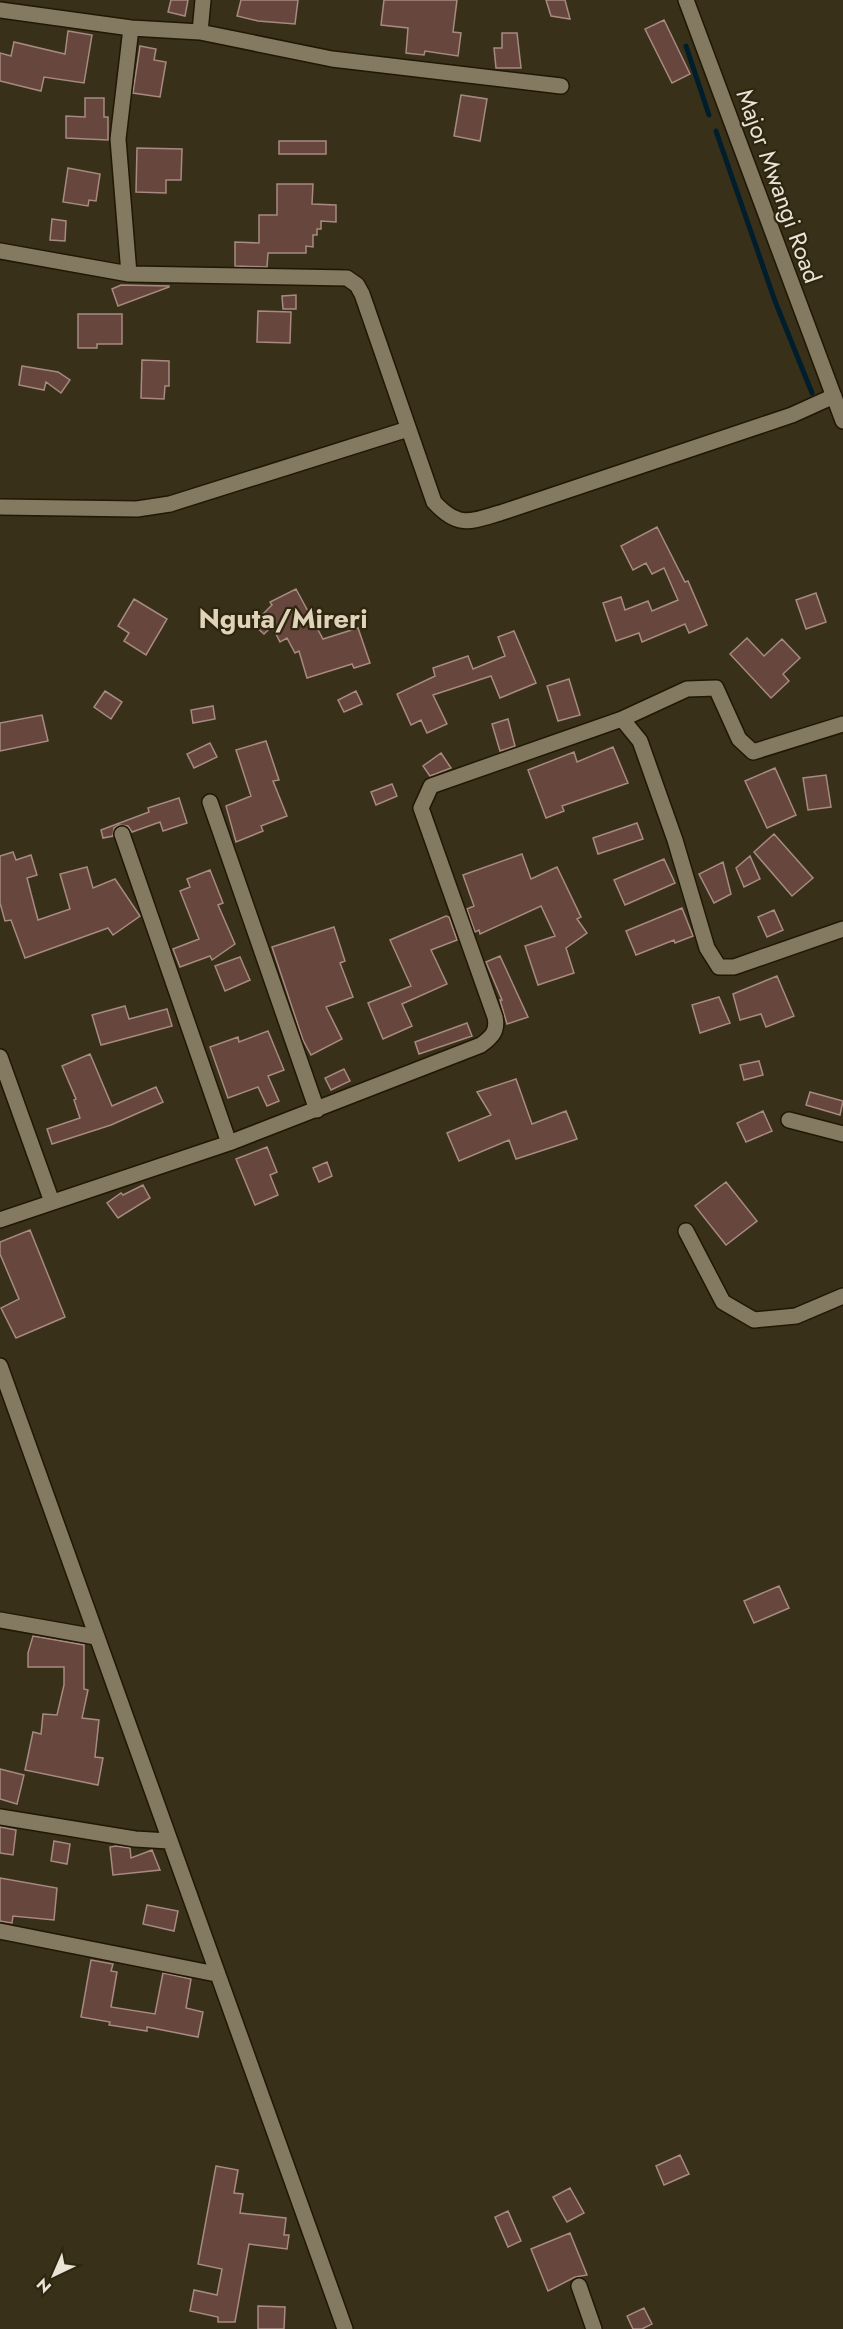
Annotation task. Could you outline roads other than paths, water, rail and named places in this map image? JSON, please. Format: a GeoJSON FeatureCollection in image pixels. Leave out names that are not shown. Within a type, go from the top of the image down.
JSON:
{"type":"FeatureCollection","features":[{"type":"Feature","properties":{"kind":"street"},"geometry":{"type":"LineString","coordinates":[[200,32],[203,0]]}},
{"type":"Feature","properties":{"kind":"street","name":"Major Mwangi Road"},"geometry":{"type":"LineString","coordinates":[[686,0],[843,421]]}},
{"type":"Feature","properties":{"kind":"street"},"geometry":{"type":"LineString","coordinates":[[0,10],[131,28],[200,32],[332,59],[561,86]]}},
{"type":"Feature","properties":{"kind":"street"},"geometry":{"type":"LineString","coordinates":[[129,274],[118,139],[131,28]]}},
{"type":"Feature","properties":{"kind":"street"},"geometry":{"type":"LineString","coordinates":[[0,251],[129,274],[347,278],[353,281],[362,294],[434,502],[447,516],[458,522],[500,513],[792,415],[834,396]]}},
{"type":"Feature","properties":{"kind":"street"},"geometry":{"type":"LineString","coordinates":[[0,507],[136,509],[170,504],[408,429]]}},
{"type":"Feature","properties":{"kind":"street"},"geometry":{"type":"LineString","coordinates":[[0,1220],[229,1143],[481,1045],[492,1037],[497,1027],[421,808],[431,786],[622,719],[687,689],[716,688],[739,739],[753,752],[843,724]]}},
{"type":"Feature","properties":{"kind":"street"},"geometry":{"type":"LineString","coordinates":[[622,719],[640,741],[675,840],[707,948],[719,967],[734,967],[843,929]]}},
{"type":"Feature","properties":{"kind":"street"},"geometry":{"type":"LineString","coordinates":[[210,802],[317,1110]]}},
{"type":"Feature","properties":{"kind":"street"},"geometry":{"type":"LineString","coordinates":[[122,834],[229,1143]]}},
{"type":"Feature","properties":{"kind":"street"},"geometry":{"type":"LineString","coordinates":[[0,1057],[52,1202]]}},
{"type":"Feature","properties":{"kind":"street"},"geometry":{"type":"LineString","coordinates":[[789,1120],[843,1134]]}},
{"type":"Feature","properties":{"kind":"street"},"geometry":{"type":"LineString","coordinates":[[686,1231],[723,1302],[754,1320],[796,1316],[843,1296]]}},
{"type":"Feature","properties":{"kind":"street"},"geometry":{"type":"LineString","coordinates":[[0,1366],[345,2329]]}},
{"type":"Feature","properties":{"kind":"street"},"geometry":{"type":"LineString","coordinates":[[0,1620],[96,1637]]}},
{"type":"Feature","properties":{"kind":"street"},"geometry":{"type":"LineString","coordinates":[[0,1817],[135,1839],[169,1841]]}},
{"type":"Feature","properties":{"kind":"street"},"geometry":{"type":"LineString","coordinates":[[0,1931],[216,1974]]}},
{"type":"Feature","properties":{"kind":"street"},"geometry":{"type":"LineString","coordinates":[[579,2286],[594,2329]]}},
{"type":"Feature","properties":{"kind":"waterway"},"geometry":{"type":"LineString","coordinates":[[686,46],[709,115]]}},
{"type":"Feature","properties":{"kind":"waterway"},"geometry":{"type":"LineString","coordinates":[[716,131],[775,301],[812,393]]}},
{"type":"Feature","properties":{"kind":"district","name":"Nguta/Mireri"},"geometry":{"type":"Point","coordinates":[283,618]}}]}
